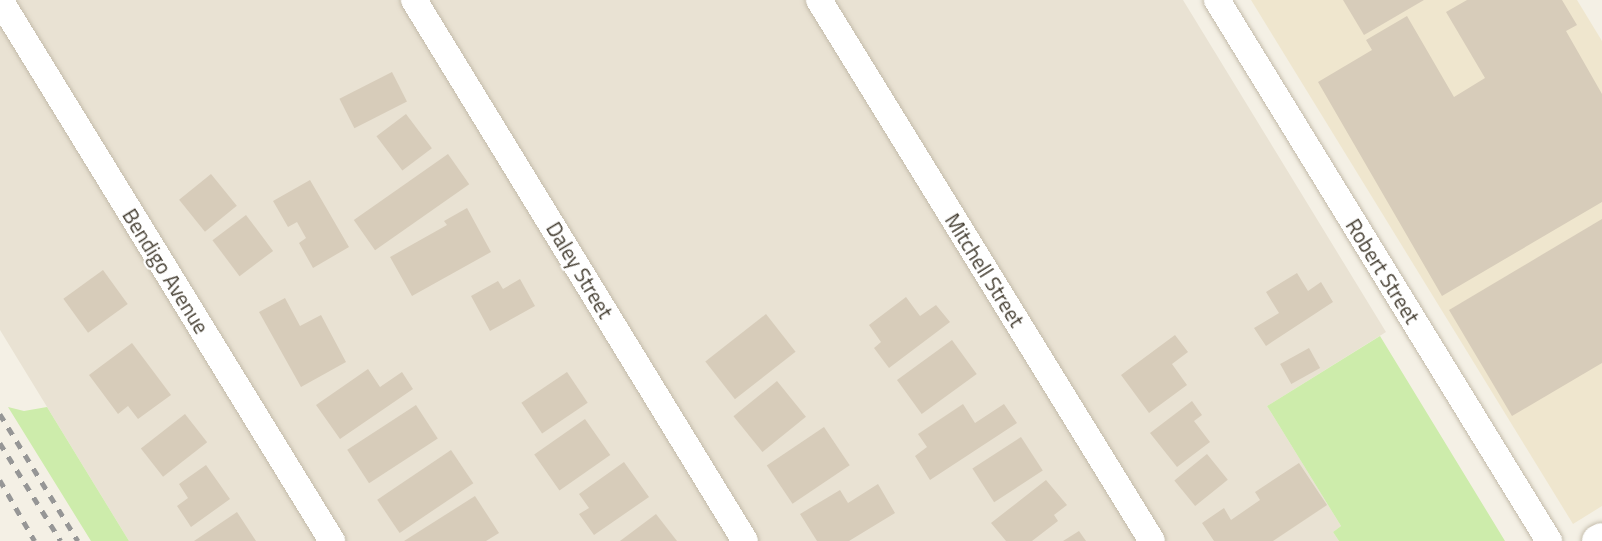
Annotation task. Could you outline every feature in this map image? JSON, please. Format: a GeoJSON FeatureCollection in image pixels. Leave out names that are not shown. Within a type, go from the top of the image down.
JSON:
{"type":"FeatureCollection","features":[{"type":"Feature","properties":{"kind":"street","name":"Bendigo Avenue"},"geometry":{"type":"LineString","coordinates":[[0,0],[332,541]]}},
{"type":"Feature","properties":{"kind":"street","name":"Daley Street"},"geometry":{"type":"LineString","coordinates":[[414,0],[745,541]]}},
{"type":"Feature","properties":{"kind":"street","name":"Mitchell Street"},"geometry":{"type":"LineString","coordinates":[[819,0],[1152,541]]}},
{"type":"Feature","properties":{"kind":"street","name":"Robert Street"},"geometry":{"type":"LineString","coordinates":[[1217,0],[1549,541]]}},
{"type":"Feature","properties":{"kind":"shaded area"},"geometry":{"type":"Polygon","coordinates":[[[0,0],[1183,0],[1386,332],[1267,406],[1341,526],[1333,532],[1339,541],[129,541],[0,330],[0,0]]]}},
{"type":"Feature","properties":{"kind":"shaded area"},"geometry":{"type":"Polygon","coordinates":[[[1251,0],[1577,0],[1602,41],[1602,506],[1573,524],[1251,0]]]}},
{"type":"Feature","properties":{"kind":"green space"},"geometry":{"type":"Polygon","coordinates":[[[1380,336],[1505,541],[1339,541],[1333,532],[1341,526],[1267,406],[1380,336]]]}},
{"type":"Feature","properties":{"kind":"green space"},"geometry":{"type":"Polygon","coordinates":[[[8,407],[24,411],[47,407],[129,541],[91,541],[8,407]]]}},
{"type":"Feature","properties":{"kind":"building"},"geometry":{"type":"Polygon","coordinates":[[[1343,0],[1424,0],[1364,35],[1343,0]]]}},
{"type":"Feature","properties":{"kind":"building"},"geometry":{"type":"Polygon","coordinates":[[[1467,0],[1562,0],[1577,25],[1566,31],[1602,94],[1602,202],[1442,296],[1318,82],[1372,50],[1366,40],[1407,16],[1454,97],[1485,78],[1446,12],[1467,0]]]}},
{"type":"Feature","properties":{"kind":"building"},"geometry":{"type":"Polygon","coordinates":[[[392,72],[407,101],[354,128],[339,99],[392,72]]]}},
{"type":"Feature","properties":{"kind":"building"},"geometry":{"type":"Polygon","coordinates":[[[406,114],[432,148],[402,171],[376,136],[406,114]]]}},
{"type":"Feature","properties":{"kind":"building"},"geometry":{"type":"Polygon","coordinates":[[[448,154],[469,184],[375,250],[354,220],[448,154]]]}},
{"type":"Feature","properties":{"kind":"building"},"geometry":{"type":"Polygon","coordinates":[[[211,174],[237,206],[205,232],[179,200],[211,174]]]}},
{"type":"Feature","properties":{"kind":"building"},"geometry":{"type":"Polygon","coordinates":[[[310,180],[349,247],[313,268],[299,243],[306,238],[297,222],[288,227],[273,201],[310,180]]]}},
{"type":"Feature","properties":{"kind":"building"},"geometry":{"type":"Polygon","coordinates":[[[467,208],[491,252],[412,296],[390,257],[447,225],[444,221],[467,208]]]}},
{"type":"Feature","properties":{"kind":"building"},"geometry":{"type":"Polygon","coordinates":[[[246,215],[273,251],[240,276],[212,240],[246,215]]]}},
{"type":"Feature","properties":{"kind":"building"},"geometry":{"type":"Polygon","coordinates":[[[1602,219],[1602,363],[1512,416],[1449,310],[1602,219]]]}},
{"type":"Feature","properties":{"kind":"building"},"geometry":{"type":"Polygon","coordinates":[[[103,270],[128,304],[88,333],[63,299],[103,270]]]}},
{"type":"Feature","properties":{"kind":"building"},"geometry":{"type":"Polygon","coordinates":[[[1297,273],[1308,291],[1321,282],[1333,302],[1266,346],[1254,328],[1279,313],[1266,292],[1297,273]]]}},
{"type":"Feature","properties":{"kind":"building"},"geometry":{"type":"Polygon","coordinates":[[[520,279],[535,306],[490,331],[471,296],[498,281],[503,289],[520,279]]]}},
{"type":"Feature","properties":{"kind":"building"},"geometry":{"type":"Polygon","coordinates":[[[906,297],[920,316],[936,305],[950,322],[889,368],[874,348],[881,342],[869,325],[906,297]]]}},
{"type":"Feature","properties":{"kind":"building"},"geometry":{"type":"Polygon","coordinates":[[[285,298],[300,326],[321,315],[346,362],[301,387],[259,312],[285,298]]]}},
{"type":"Feature","properties":{"kind":"building"},"geometry":{"type":"Polygon","coordinates":[[[766,314],[796,352],[735,399],[705,361],[766,314]]]}},
{"type":"Feature","properties":{"kind":"building"},"geometry":{"type":"Polygon","coordinates":[[[1175,335],[1188,352],[1172,364],[1187,385],[1149,413],[1121,375],[1175,335]]]}},
{"type":"Feature","properties":{"kind":"building"},"geometry":{"type":"Polygon","coordinates":[[[952,340],[977,374],[922,414],[897,380],[952,340]]]}},
{"type":"Feature","properties":{"kind":"building"},"geometry":{"type":"Polygon","coordinates":[[[132,343],[171,395],[138,419],[128,406],[118,414],[89,375],[132,343]]]}},
{"type":"Feature","properties":{"kind":"building"},"geometry":{"type":"Polygon","coordinates":[[[1309,348],[1320,368],[1291,384],[1280,364],[1309,348]]]}},
{"type":"Feature","properties":{"kind":"building"},"geometry":{"type":"Polygon","coordinates":[[[368,369],[380,387],[402,372],[413,389],[340,439],[316,405],[368,369]]]}},
{"type":"Feature","properties":{"kind":"building"},"geometry":{"type":"Polygon","coordinates":[[[567,372],[588,403],[542,433],[521,403],[567,372]]]}},
{"type":"Feature","properties":{"kind":"building"},"geometry":{"type":"Polygon","coordinates":[[[777,381],[806,417],[762,452],[733,416],[777,381]]]}},
{"type":"Feature","properties":{"kind":"building"},"geometry":{"type":"Polygon","coordinates":[[[1192,401],[1202,415],[1194,421],[1210,442],[1177,467],[1150,433],[1192,401]]]}},
{"type":"Feature","properties":{"kind":"building"},"geometry":{"type":"Polygon","coordinates":[[[963,404],[975,423],[1004,404],[1017,423],[930,480],[915,456],[927,447],[918,434],[963,404]]]}},
{"type":"Feature","properties":{"kind":"building"},"geometry":{"type":"Polygon","coordinates":[[[416,405],[438,439],[369,483],[347,450],[416,405]]]}},
{"type":"Feature","properties":{"kind":"building"},"geometry":{"type":"Polygon","coordinates":[[[185,414],[207,442],[163,477],[141,448],[185,414]]]}},
{"type":"Feature","properties":{"kind":"building"},"geometry":{"type":"Polygon","coordinates":[[[585,419],[610,455],[559,491],[534,455],[585,419]]]}},
{"type":"Feature","properties":{"kind":"building"},"geometry":{"type":"Polygon","coordinates":[[[824,427],[850,465],[793,504],[767,466],[824,427]]]}},
{"type":"Feature","properties":{"kind":"building"},"geometry":{"type":"Polygon","coordinates":[[[1021,437],[1043,471],[994,502],[972,469],[1021,437]]]}},
{"type":"Feature","properties":{"kind":"building"},"geometry":{"type":"Polygon","coordinates":[[[451,450],[473,483],[400,533],[377,500],[451,450]]]}},
{"type":"Feature","properties":{"kind":"building"},"geometry":{"type":"Polygon","coordinates":[[[1207,454],[1228,480],[1195,506],[1174,480],[1207,454]]]}},
{"type":"Feature","properties":{"kind":"building"},"geometry":{"type":"Polygon","coordinates":[[[624,462],[649,497],[594,535],[579,514],[589,508],[579,494],[624,462]]]}},
{"type":"Feature","properties":{"kind":"building"},"geometry":{"type":"Polygon","coordinates":[[[1299,463],[1327,505],[1273,541],[1214,541],[1202,523],[1224,508],[1231,520],[1260,500],[1255,492],[1299,463]]]}},
{"type":"Feature","properties":{"kind":"building"},"geometry":{"type":"Polygon","coordinates":[[[206,465],[230,499],[191,527],[177,506],[188,498],[179,484],[206,465]]]}},
{"type":"Feature","properties":{"kind":"building"},"geometry":{"type":"Polygon","coordinates":[[[1046,480],[1067,505],[1054,515],[1058,521],[1032,541],[1006,541],[991,523],[1046,480]]]}},
{"type":"Feature","properties":{"kind":"building"},"geometry":{"type":"Polygon","coordinates":[[[878,484],[895,513],[849,541],[817,541],[800,514],[840,490],[848,503],[878,484]]]}},
{"type":"Feature","properties":{"kind":"building"},"geometry":{"type":"Polygon","coordinates":[[[475,496],[499,533],[486,541],[404,541],[475,496]]]}},
{"type":"Feature","properties":{"kind":"building"},"geometry":{"type":"Polygon","coordinates":[[[237,512],[256,541],[194,541],[237,512]]]}},
{"type":"Feature","properties":{"kind":"building"},"geometry":{"type":"Polygon","coordinates":[[[656,514],[677,541],[620,541],[656,514]]]}},
{"type":"Feature","properties":{"kind":"building"},"geometry":{"type":"Polygon","coordinates":[[[1079,531],[1086,541],[1063,541],[1079,531]]]}},
{"type":"Feature","properties":{"kind":"railway"},"geometry":{"type":"LineString","coordinates":[[0,414],[78,541]]}},
{"type":"Feature","properties":{"kind":"railway"},"geometry":{"type":"LineString","coordinates":[[0,443],[61,541]]}},
{"type":"Feature","properties":{"kind":"railway"},"geometry":{"type":"LineString","coordinates":[[0,480],[35,541]]}}]}
